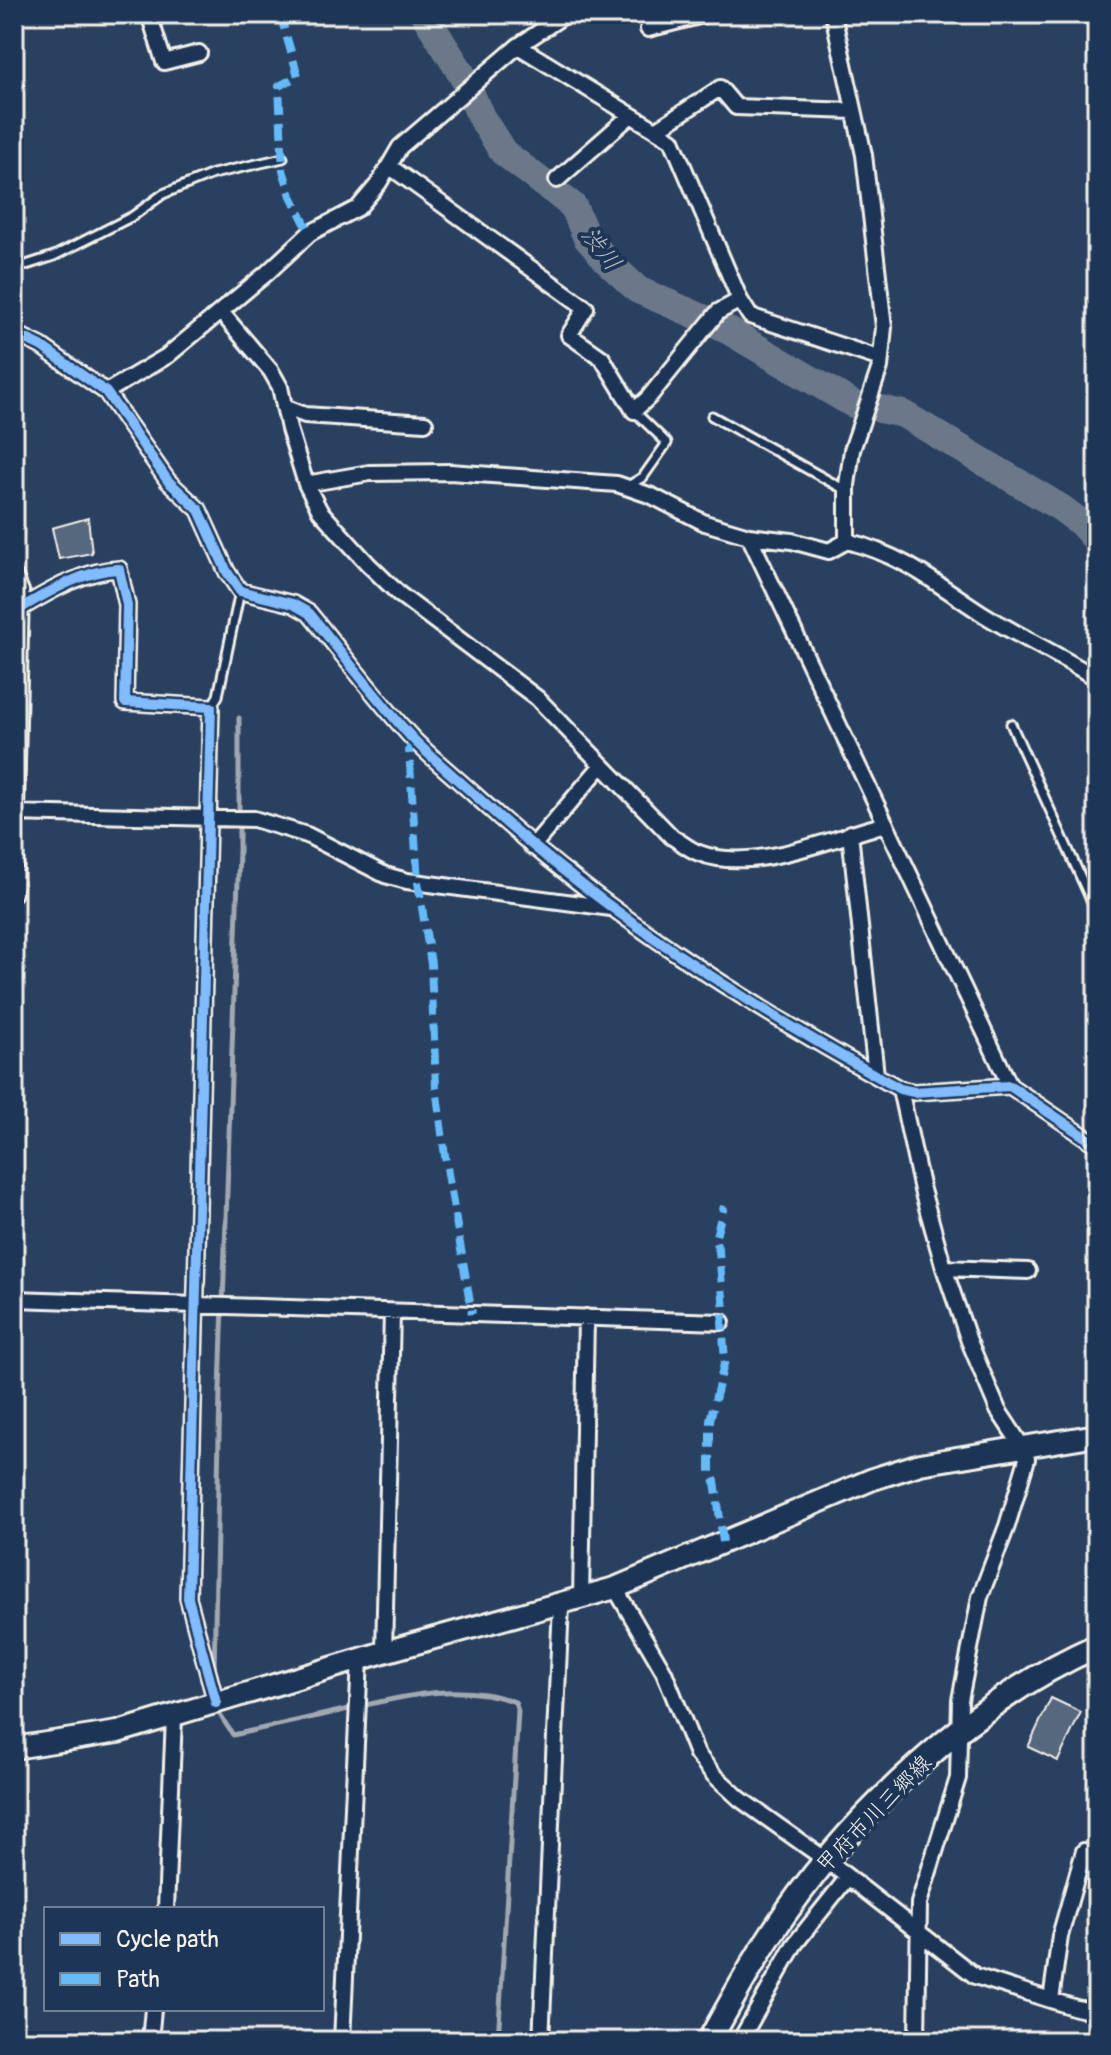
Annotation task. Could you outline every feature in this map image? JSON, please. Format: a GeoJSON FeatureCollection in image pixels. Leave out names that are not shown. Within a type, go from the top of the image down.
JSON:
{"type":"FeatureCollection","features":[{"type":"Feature","properties":{"kind":"main road","name":"甲府市川三郷線"},"geometry":{"type":"LineString","coordinates":[[709,2041],[770,1935],[826,1860],[903,1779],[989,1708],[1097,1646]]}},
{"type":"Feature","properties":{"kind":"street"},"geometry":{"type":"LineString","coordinates":[[149,14],[164,62],[199,53]]}},
{"type":"Feature","properties":{"kind":"street"},"geometry":{"type":"LineString","coordinates":[[106,392],[167,356],[310,233],[358,208],[400,147],[548,19],[566,14]]}},
{"type":"Feature","properties":{"kind":"street"},"geometry":{"type":"LineString","coordinates":[[648,29],[707,14]]}},
{"type":"Feature","properties":{"kind":"street"},"geometry":{"type":"LineString","coordinates":[[833,14],[864,155],[884,327],[881,359],[855,438],[847,491],[847,541]]}},
{"type":"Feature","properties":{"kind":"street"},"geometry":{"type":"LineString","coordinates":[[518,46],[672,140],[740,300],[750,316],[881,359]]}},
{"type":"Feature","properties":{"kind":"street"},"geometry":{"type":"LineString","coordinates":[[656,130],[720,88],[736,107],[854,111]]}},
{"type":"Feature","properties":{"kind":"street"},"geometry":{"type":"LineString","coordinates":[[557,180],[631,115]]}},
{"type":"Feature","properties":{"kind":"street"},"geometry":{"type":"LineString","coordinates":[[389,166],[586,308],[569,335],[602,358],[634,411],[718,312],[740,300]]}},
{"type":"Feature","properties":{"kind":"street"},"geometry":{"type":"LineString","coordinates":[[221,312],[271,371],[280,387],[306,484],[320,511],[389,584],[537,698],[672,837],[699,853],[729,859],[753,859],[886,824]]}},
{"type":"Feature","properties":{"kind":"street"},"geometry":{"type":"LineString","coordinates":[[14,333],[41,346],[106,392],[168,481],[199,510],[227,572],[240,591],[293,604],[309,613],[414,739],[532,847],[611,908],[703,973],[900,1089],[914,1092],[1010,1086]]}},
{"type":"Feature","properties":{"kind":"street"},"geometry":{"type":"LineString","coordinates":[[284,407],[305,415],[425,423]]}},
{"type":"Feature","properties":{"kind":"street"},"geometry":{"type":"LineString","coordinates":[[306,484],[369,473],[450,472],[606,483],[652,496],[705,523],[749,536],[792,541],[829,551],[847,541],[879,550],[921,570],[985,615],[1097,679]]}},
{"type":"Feature","properties":{"kind":"street"},"geometry":{"type":"LineString","coordinates":[[749,536],[1010,1086],[1097,1145]]}},
{"type":"Feature","properties":{"kind":"street"},"geometry":{"type":"LineString","coordinates":[[21,608],[51,590],[104,570],[119,569],[127,605],[125,702],[211,707],[188,1598],[216,1703]]}},
{"type":"Feature","properties":{"kind":"street"},"geometry":{"type":"LineString","coordinates":[[14,575],[21,591],[14,893]]}},
{"type":"Feature","properties":{"kind":"street"},"geometry":{"type":"LineString","coordinates":[[532,847],[602,765]]}},
{"type":"Feature","properties":{"kind":"street"},"geometry":{"type":"LineString","coordinates":[[15,813],[254,819],[307,835],[385,875],[407,881],[611,908]]}},
{"type":"Feature","properties":{"kind":"street"},"geometry":{"type":"LineString","coordinates":[[850,833],[876,1075]]}},
{"type":"Feature","properties":{"kind":"street"},"geometry":{"type":"LineString","coordinates":[[900,1089],[922,1190],[969,1341],[998,1410],[1027,1459],[1007,1526],[980,1597],[960,1700],[958,1778],[919,1903],[917,2041]]}},
{"type":"Feature","properties":{"kind":"street"},"geometry":{"type":"LineString","coordinates":[[944,1268],[1028,1271]]}},
{"type":"Feature","properties":{"kind":"street"},"geometry":{"type":"LineString","coordinates":[[14,1299],[722,1322]]}},
{"type":"Feature","properties":{"kind":"street"},"geometry":{"type":"LineString","coordinates":[[384,1652],[392,1312]]}},
{"type":"Feature","properties":{"kind":"street"},"geometry":{"type":"LineString","coordinates":[[581,1599],[586,1317]]}},
{"type":"Feature","properties":{"kind":"street"},"geometry":{"type":"LineString","coordinates":[[14,1748],[118,1732],[384,1652],[581,1599],[615,1588],[873,1479],[920,1464],[1097,1435]]}},
{"type":"Feature","properties":{"kind":"street"},"geometry":{"type":"LineString","coordinates":[[615,1588],[664,1672],[697,1754],[740,1799],[826,1860],[975,1976],[1097,2012]]}},
{"type":"Feature","properties":{"kind":"street"},"geometry":{"type":"LineString","coordinates":[[541,2041],[561,1605]]}},
{"type":"Feature","properties":{"kind":"street"},"geometry":{"type":"LineString","coordinates":[[342,2041],[360,1659]]}},
{"type":"Feature","properties":{"kind":"street"},"geometry":{"type":"LineString","coordinates":[[166,1907],[174,1717]]}},
{"type":"Feature","properties":{"kind":"street"},"geometry":{"type":"LineString","coordinates":[[1051,2000],[1060,1936],[1084,1851]]}},
{"type":"Feature","properties":{"kind":"street"},"geometry":{"type":"LineString","coordinates":[[740,2041],[794,1945],[848,1877]]}},
{"type":"Feature","properties":{"kind":"street"},"geometry":{"type":"LineString","coordinates":[[150,2041],[153,2011]]}},
{"type":"Feature","properties":{"kind":"lane"},"geometry":{"type":"LineString","coordinates":[[14,269],[54,256],[133,216],[163,194],[213,174],[283,158]]}},
{"type":"Feature","properties":{"kind":"lane"},"geometry":{"type":"LineString","coordinates":[[626,488],[643,477],[667,443],[634,411]]}},
{"type":"Feature","properties":{"kind":"lane"},"geometry":{"type":"LineString","coordinates":[[712,416],[847,491]]}},
{"type":"Feature","properties":{"kind":"lane"},"geometry":{"type":"LineString","coordinates":[[211,707],[218,696],[240,591]]}},
{"type":"Feature","properties":{"kind":"lane"},"geometry":{"type":"LineString","coordinates":[[1011,724],[1097,913]]}},
{"type":"Feature","properties":{"kind":"building"},"geometry":{"type":"Polygon","coordinates":[[[88,518],[92,553],[59,559],[52,528],[88,518]]]}},
{"type":"Feature","properties":{"kind":"building"},"geometry":{"type":"Polygon","coordinates":[[[1051,1698],[1081,1712],[1058,1761],[1028,1747],[1051,1698]]]}},
{"type":"Feature","properties":{"kind":"waterway","name":"渋川"},"geometry":{"type":"LineString","coordinates":[[424,14],[463,76],[481,117],[503,152],[573,206],[587,238],[638,290],[717,324],[853,404]]}},
{"type":"Feature","properties":{"kind":"waterway","name":"渋川"},"geometry":{"type":"LineString","coordinates":[[880,409],[903,414],[1061,508],[1081,523],[1097,541]]}},
{"type":"Feature","properties":{"kind":"waterway"},"geometry":{"type":"LineString","coordinates":[[214,1672],[220,1389],[239,851],[239,718]]}},
{"type":"Feature","properties":{"kind":"waterway"},"geometry":{"type":"LineString","coordinates":[[220,1715],[233,1735],[428,1693],[472,1692],[515,1702],[518,1711],[498,2041]]}},
{"type":"Feature","properties":{"kind":"marked path"},"geometry":{"type":"LineString","coordinates":[[280,14],[298,76],[279,86],[283,170],[291,196],[310,233]]}},
{"type":"Feature","properties":{"kind":"marked path"},"geometry":{"type":"LineString","coordinates":[[414,739],[409,750],[418,882],[431,964],[436,1087],[472,1314]]}},
{"type":"Feature","properties":{"kind":"marked path"},"geometry":{"type":"LineString","coordinates":[[723,1542],[715,1481],[710,1472],[710,1420],[725,1360],[724,1310],[719,1251],[715,1240],[724,1206]]}},
{"type":"Feature","properties":{"kind":"marked path"},"geometry":{"type":"LineString","coordinates":[[1095,2041],[1097,2032]]}},
{"type":"Feature","properties":{"kind":"cycle path"},"geometry":{"type":"LineString","coordinates":[[14,333],[41,346],[106,392],[168,481],[199,510],[227,572],[240,591],[293,604],[309,613],[413,739],[525,839],[626,918],[733,990],[900,1089],[914,1092],[1010,1086],[1097,1145]]}},
{"type":"Feature","properties":{"kind":"cycle path"},"geometry":{"type":"LineString","coordinates":[[21,608],[81,577],[119,569],[127,605],[125,702],[211,707],[188,1598],[216,1703]]}}]}
